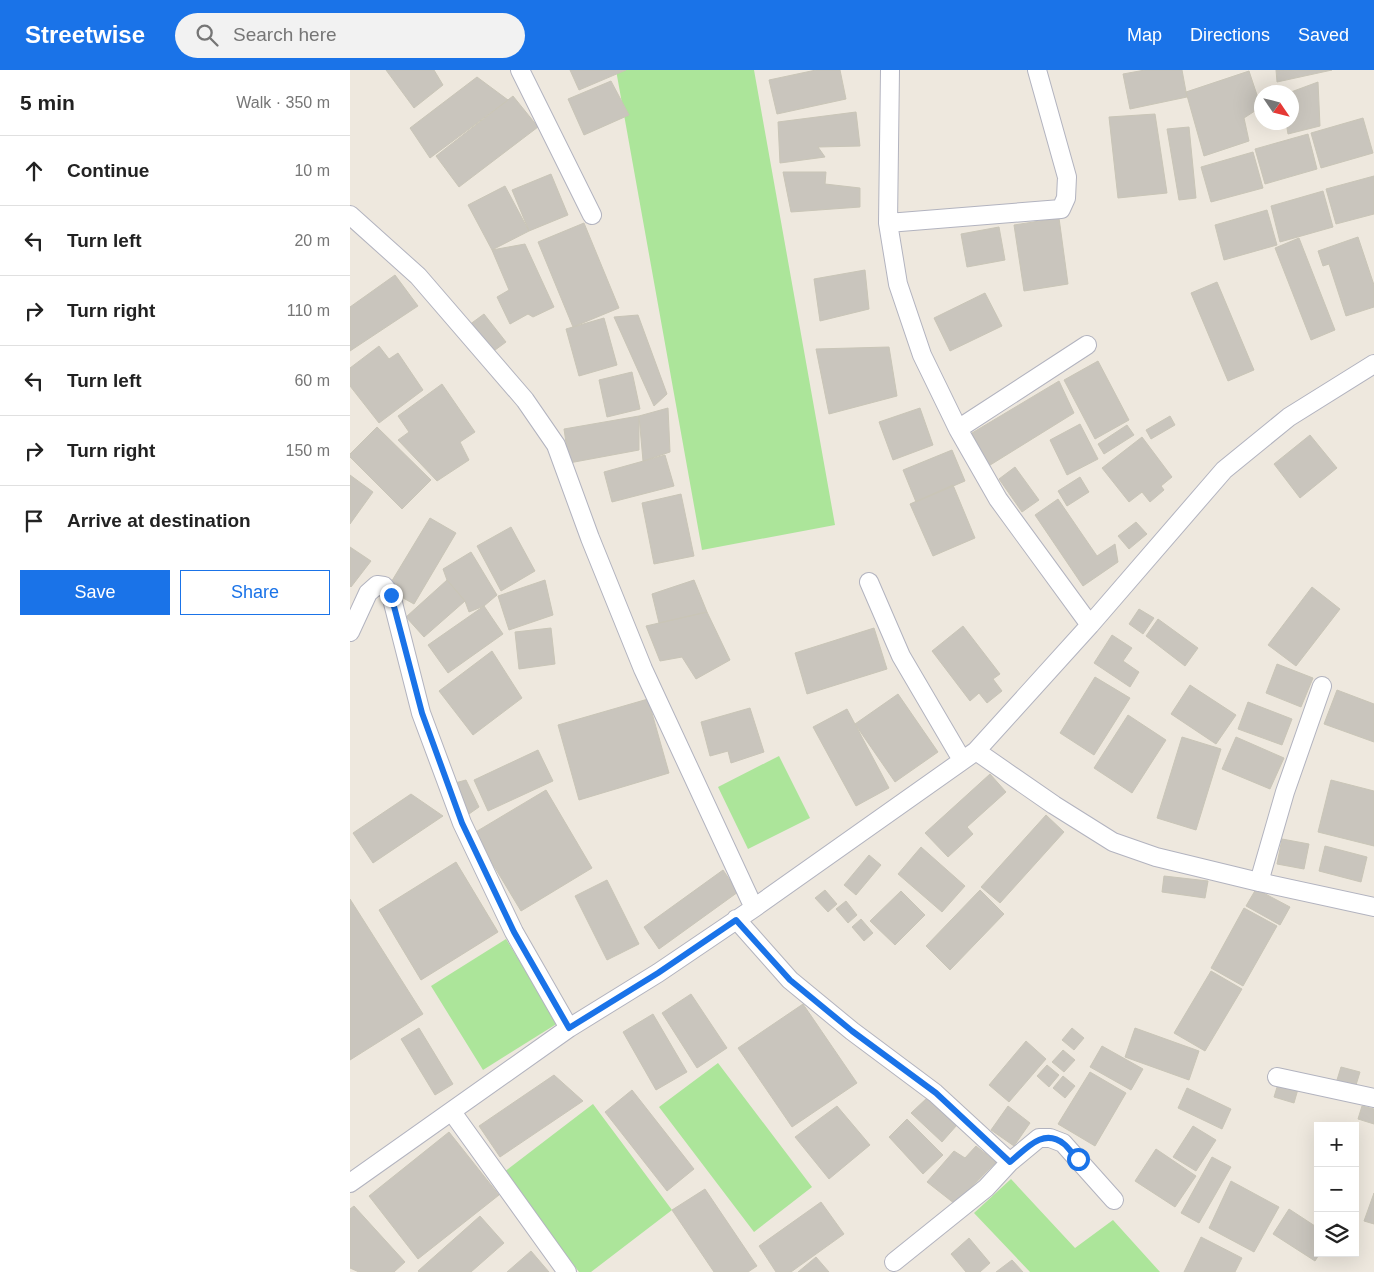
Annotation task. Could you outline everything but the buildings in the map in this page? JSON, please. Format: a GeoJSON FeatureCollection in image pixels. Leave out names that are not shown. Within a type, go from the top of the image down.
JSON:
{"type":"FeatureCollection","features":[{"type":"Feature","properties":{"kind":"street"},"geometry":{"type":"LineString","coordinates":[[520,70],[592,215]]}},
{"type":"Feature","properties":{"kind":"street"},"geometry":{"type":"LineString","coordinates":[[890,70],[888,223],[898,284],[922,354],[958,429],[998,499],[1090,625]]}},
{"type":"Feature","properties":{"kind":"street"},"geometry":{"type":"LineString","coordinates":[[888,223],[1050,212],[1061,209],[1066,198],[1066,177],[1037,70]]}},
{"type":"Feature","properties":{"kind":"street"},"geometry":{"type":"LineString","coordinates":[[350,215],[418,276],[525,400],[556,446],[590,538],[643,669],[754,908]]}},
{"type":"Feature","properties":{"kind":"street"},"geometry":{"type":"LineString","coordinates":[[958,429],[1087,345]]}},
{"type":"Feature","properties":{"kind":"street"},"geometry":{"type":"LineString","coordinates":[[350,1182],[569,1028],[658,973],[754,908],[969,756],[1090,625],[1224,470],[1289,417],[1374,364]]}},
{"type":"Feature","properties":{"kind":"street"},"geometry":{"type":"LineString","coordinates":[[868,582],[901,656],[969,756],[1054,805],[1113,842],[1156,857],[1374,907]]}},
{"type":"Feature","properties":{"kind":"street"},"geometry":{"type":"LineString","coordinates":[[350,632],[368,593],[377,585],[384,586],[391,595],[422,713],[462,823],[514,932],[569,1028]]}},
{"type":"Feature","properties":{"kind":"street"},"geometry":{"type":"LineString","coordinates":[[1259,882],[1285,792],[1322,686]]}},
{"type":"Feature","properties":{"kind":"street"},"geometry":{"type":"LineString","coordinates":[[736,920],[790,980],[852,1031],[936,1093],[1010,1162]]}},
{"type":"Feature","properties":{"kind":"street"},"geometry":{"type":"LineString","coordinates":[[1277,1077],[1374,1098]]}},
{"type":"Feature","properties":{"kind":"street"},"geometry":{"type":"LineString","coordinates":[[452,1112],[567,1272]]}},
{"type":"Feature","properties":{"kind":"street"},"geometry":{"type":"LineString","coordinates":[[894,1262],[986,1188],[1010,1162],[1039,1138],[1050,1138],[1064,1144],[1114,1200]]}},
{"type":"Feature","properties":{"kind":"green space"},"geometry":{"type":"Polygon","coordinates":[[[616,70],[754,70],[835,525],[702,550],[616,70]]]}},
{"type":"Feature","properties":{"kind":"green space"},"geometry":{"type":"Polygon","coordinates":[[[779,756],[810,818],[748,849],[718,787],[779,756]]]}},
{"type":"Feature","properties":{"kind":"green space"},"geometry":{"type":"Polygon","coordinates":[[[506,939],[558,1023],[483,1070],[431,986],[506,939]]]}},
{"type":"Feature","properties":{"kind":"green space"},"geometry":{"type":"Polygon","coordinates":[[[718,1063],[812,1187],[754,1232],[659,1107],[718,1063]]]}},
{"type":"Feature","properties":{"kind":"green space"},"geometry":{"type":"Polygon","coordinates":[[[593,1104],[672,1210],[591,1272],[579,1272],[504,1172],[593,1104]]]}},
{"type":"Feature","properties":{"kind":"green space"},"geometry":{"type":"Polygon","coordinates":[[[1011,1179],[1075,1248],[1113,1220],[1160,1272],[1030,1272],[974,1213],[1011,1179]]]}},
{"type":"Feature","properties":{"kind":"route"},"geometry":{"type":"LineString","coordinates":[[391,595],[422,713],[462,823],[514,932],[569,1028],[658,973],[736,920],[790,980],[852,1031],[936,1093],[1010,1162],[1039,1138],[1050,1138],[1064,1144],[1078,1159]]}}]}
